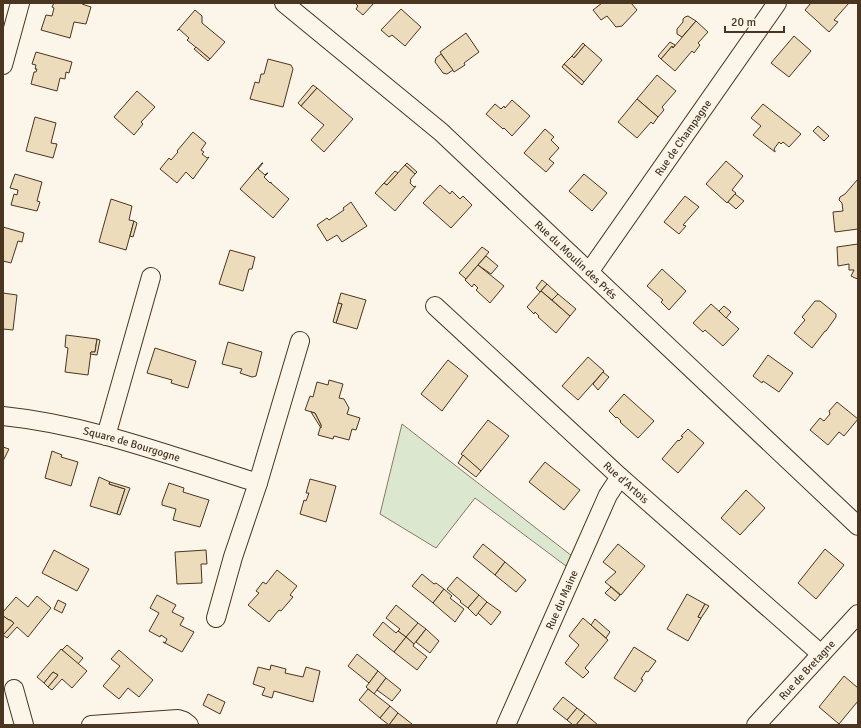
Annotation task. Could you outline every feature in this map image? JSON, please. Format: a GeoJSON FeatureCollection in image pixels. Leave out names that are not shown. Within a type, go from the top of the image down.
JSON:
{"type":"FeatureCollection","features":[{"type":"Feature","properties":{"kind":"street"},"geometry":{"type":"LineString","coordinates":[[3,65],[20,3]]}},
{"type":"Feature","properties":{"kind":"street","name":"Rue du Moulin des Prés"},"geometry":{"type":"LineString","coordinates":[[284,3],[441,132],[858,526]]}},
{"type":"Feature","properties":{"kind":"street","name":"Rue de Champagne"},"geometry":{"type":"LineString","coordinates":[[589,272],[778,3]]}},
{"type":"Feature","properties":{"kind":"street"},"geometry":{"type":"LineString","coordinates":[[106,436],[151,277]]}},
{"type":"Feature","properties":{"kind":"street","name":"Rue d'Artois"},"geometry":{"type":"LineString","coordinates":[[435,306],[620,476],[821,654]]}},
{"type":"Feature","properties":{"kind":"street"},"geometry":{"type":"LineString","coordinates":[[216,618],[233,557],[258,483],[300,341]]}},
{"type":"Feature","properties":{"kind":"street","name":"Square de Bourgogne"},"geometry":{"type":"LineString","coordinates":[[3,416],[46,422],[106,436],[258,483]]}},
{"type":"Feature","properties":{"kind":"street","name":"Rue du Maine"},"geometry":{"type":"LineString","coordinates":[[506,725],[608,495],[620,476]]}},
{"type":"Feature","properties":{"kind":"street","name":"Rue de Bretagne"},"geometry":{"type":"LineString","coordinates":[[756,725],[858,614]]}},
{"type":"Feature","properties":{"kind":"street"},"geometry":{"type":"LineString","coordinates":[[14,689],[24,725]]}},
{"type":"Feature","properties":{"kind":"street"},"geometry":{"type":"LineString","coordinates":[[91,725],[178,719],[189,725]]}},
{"type":"Feature","properties":{"kind":"green space"},"geometry":{"type":"Polygon","coordinates":[[[402,424],[572,556],[566,566],[475,498],[436,548],[380,514],[402,424]]]}},
{"type":"Feature","properties":{"kind":"building"},"geometry":{"type":"Polygon","coordinates":[[[54,3],[82,3],[91,7],[86,24],[74,22],[70,38],[41,30],[46,15],[52,16],[54,8],[52,7],[54,3]]]}},
{"type":"Feature","properties":{"kind":"building"},"geometry":{"type":"Polygon","coordinates":[[[355,3],[374,3],[363,15],[356,9],[358,6],[355,3]]]}},
{"type":"Feature","properties":{"kind":"building"},"geometry":{"type":"Polygon","coordinates":[[[602,3],[631,3],[637,10],[622,26],[616,27],[607,16],[601,20],[593,10],[602,3]]]}},
{"type":"Feature","properties":{"kind":"building"},"geometry":{"type":"Polygon","coordinates":[[[811,3],[849,3],[834,20],[838,22],[829,32],[805,10],[811,3]]]}},
{"type":"Feature","properties":{"kind":"building"},"geometry":{"type":"Polygon","coordinates":[[[401,9],[421,27],[405,46],[392,35],[389,37],[381,30],[401,9]]]}},
{"type":"Feature","properties":{"kind":"building"},"geometry":{"type":"Polygon","coordinates":[[[195,10],[202,16],[202,23],[225,42],[210,59],[187,40],[189,38],[179,29],[177,31],[195,10]]]}},
{"type":"Feature","properties":{"kind":"building"},"geometry":{"type":"Polygon","coordinates":[[[688,16],[696,21],[682,37],[677,34],[677,29],[683,22],[683,19],[688,16]]]}},
{"type":"Feature","properties":{"kind":"building"},"geometry":{"type":"Polygon","coordinates":[[[696,21],[708,32],[698,43],[700,45],[694,53],[692,51],[675,71],[661,59],[672,46],[673,48],[696,21]]]}},
{"type":"Feature","properties":{"kind":"building"},"geometry":{"type":"Polygon","coordinates":[[[466,33],[479,52],[464,63],[465,65],[454,72],[440,52],[466,33]]]}},
{"type":"Feature","properties":{"kind":"building"},"geometry":{"type":"Polygon","coordinates":[[[794,36],[811,51],[789,77],[771,63],[794,36]]]}},
{"type":"Feature","properties":{"kind":"building"},"geometry":{"type":"Polygon","coordinates":[[[670,42],[675,45],[673,48],[672,46],[661,59],[658,56],[670,42]]]}},
{"type":"Feature","properties":{"kind":"building"},"geometry":{"type":"Polygon","coordinates":[[[583,43],[585,45],[574,58],[572,56],[583,43]]]}},
{"type":"Feature","properties":{"kind":"building"},"geometry":{"type":"Polygon","coordinates":[[[585,45],[602,60],[584,82],[564,64],[572,56],[574,58],[585,45]]]}},
{"type":"Feature","properties":{"kind":"building"},"geometry":{"type":"Polygon","coordinates":[[[196,47],[210,59],[208,61],[194,49],[196,47]]]}},
{"type":"Feature","properties":{"kind":"building"},"geometry":{"type":"Polygon","coordinates":[[[36,52],[72,62],[69,73],[66,72],[65,79],[60,78],[57,91],[31,84],[34,72],[36,72],[37,69],[35,69],[36,65],[32,64],[36,52]]]}},
{"type":"Feature","properties":{"kind":"building"},"geometry":{"type":"Polygon","coordinates":[[[441,54],[453,70],[447,74],[443,73],[435,62],[436,58],[441,54]]]}},
{"type":"Feature","properties":{"kind":"building"},"geometry":{"type":"Polygon","coordinates":[[[268,59],[291,65],[293,69],[283,107],[250,99],[255,82],[259,83],[261,74],[264,74],[268,59]]]}},
{"type":"Feature","properties":{"kind":"building"},"geometry":{"type":"Polygon","coordinates":[[[564,64],[584,82],[582,85],[562,67],[564,64]]]}},
{"type":"Feature","properties":{"kind":"building"},"geometry":{"type":"Polygon","coordinates":[[[657,75],[676,91],[662,107],[664,110],[658,117],[637,99],[657,75]]]}},
{"type":"Feature","properties":{"kind":"building"},"geometry":{"type":"Polygon","coordinates":[[[313,85],[317,88],[301,106],[298,103],[313,85]]]}},
{"type":"Feature","properties":{"kind":"building"},"geometry":{"type":"Polygon","coordinates":[[[317,88],[353,119],[324,152],[311,140],[324,125],[301,106],[317,88]]]}},
{"type":"Feature","properties":{"kind":"building"},"geometry":{"type":"Polygon","coordinates":[[[137,91],[155,107],[141,122],[143,124],[134,135],[114,117],[137,91]]]}},
{"type":"Feature","properties":{"kind":"building"},"geometry":{"type":"Polygon","coordinates":[[[637,99],[658,117],[653,124],[651,122],[637,138],[618,122],[637,99]]]}},
{"type":"Feature","properties":{"kind":"building"},"geometry":{"type":"Polygon","coordinates":[[[512,100],[530,116],[512,136],[486,114],[495,104],[501,109],[504,106],[505,108],[512,100]]]}},
{"type":"Feature","properties":{"kind":"building"},"geometry":{"type":"Polygon","coordinates":[[[763,104],[801,134],[789,147],[783,142],[781,144],[779,142],[774,149],[775,152],[753,135],[761,126],[751,118],[763,104]]]}},
{"type":"Feature","properties":{"kind":"building"},"geometry":{"type":"Polygon","coordinates":[[[35,117],[56,123],[51,143],[57,144],[53,158],[26,151],[35,117]]]}},
{"type":"Feature","properties":{"kind":"building"},"geometry":{"type":"Polygon","coordinates":[[[818,126],[829,136],[824,141],[813,131],[818,126]]]}},
{"type":"Feature","properties":{"kind":"building"},"geometry":{"type":"Polygon","coordinates":[[[545,129],[554,137],[551,140],[559,148],[549,159],[554,163],[546,172],[524,153],[545,129]]]}},
{"type":"Feature","properties":{"kind":"building"},"geometry":{"type":"Polygon","coordinates":[[[193,132],[206,143],[201,150],[204,152],[202,154],[207,158],[209,157],[193,179],[186,172],[177,183],[160,169],[169,158],[171,160],[193,132]]]}},
{"type":"Feature","properties":{"kind":"building"},"geometry":{"type":"Polygon","coordinates":[[[726,161],[743,176],[732,190],[736,193],[727,203],[706,184],[726,161]]]}},
{"type":"Feature","properties":{"kind":"building"},"geometry":{"type":"Polygon","coordinates":[[[262,163],[258,169],[265,175],[268,173],[264,177],[289,199],[273,218],[240,189],[262,163]]]}},
{"type":"Feature","properties":{"kind":"building"},"geometry":{"type":"Polygon","coordinates":[[[407,163],[417,172],[415,174],[405,165],[407,163]]]}},
{"type":"Feature","properties":{"kind":"building"},"geometry":{"type":"Polygon","coordinates":[[[405,165],[415,174],[410,180],[410,183],[414,187],[416,186],[395,211],[375,193],[384,183],[387,185],[405,165]]]}},
{"type":"Feature","properties":{"kind":"building"},"geometry":{"type":"Polygon","coordinates":[[[395,171],[398,173],[387,185],[384,183],[395,171]]]}},
{"type":"Feature","properties":{"kind":"building"},"geometry":{"type":"Polygon","coordinates":[[[15,174],[42,182],[37,201],[40,202],[37,211],[11,205],[14,194],[17,195],[18,190],[10,188],[15,174]]]}},
{"type":"Feature","properties":{"kind":"building"},"geometry":{"type":"Polygon","coordinates":[[[584,174],[607,193],[592,211],[569,191],[584,174]]]}},
{"type":"Feature","properties":{"kind":"building"},"geometry":{"type":"Polygon","coordinates":[[[858,179],[858,229],[835,232],[833,212],[843,211],[842,203],[839,200],[840,197],[845,194],[858,179]]]}},
{"type":"Feature","properties":{"kind":"building"},"geometry":{"type":"Polygon","coordinates":[[[440,185],[450,194],[452,191],[460,199],[463,196],[472,205],[451,228],[423,203],[440,185]]]}},
{"type":"Feature","properties":{"kind":"building"},"geometry":{"type":"Polygon","coordinates":[[[735,194],[744,201],[736,209],[728,202],[735,194]]]}},
{"type":"Feature","properties":{"kind":"building"},"geometry":{"type":"Polygon","coordinates":[[[685,196],[699,207],[683,225],[686,226],[679,234],[664,222],[685,196]]]}},
{"type":"Feature","properties":{"kind":"building"},"geometry":{"type":"Polygon","coordinates":[[[111,199],[132,206],[129,220],[134,221],[126,250],[99,242],[111,199]]]}},
{"type":"Feature","properties":{"kind":"building"},"geometry":{"type":"Polygon","coordinates":[[[351,202],[367,226],[342,242],[337,235],[327,241],[317,225],[327,218],[329,220],[344,210],[343,208],[351,202]]]}},
{"type":"Feature","properties":{"kind":"building"},"geometry":{"type":"Polygon","coordinates":[[[134,221],[137,223],[133,237],[130,236],[134,221]]]}},
{"type":"Feature","properties":{"kind":"building"},"geometry":{"type":"Polygon","coordinates":[[[3,227],[24,233],[22,242],[18,241],[11,263],[3,261],[3,227]]]}},
{"type":"Feature","properties":{"kind":"building"},"geometry":{"type":"Polygon","coordinates":[[[858,244],[858,279],[851,276],[854,270],[849,270],[849,264],[838,266],[837,247],[858,244]]]}},
{"type":"Feature","properties":{"kind":"building"},"geometry":{"type":"Polygon","coordinates":[[[482,247],[489,252],[466,279],[459,273],[482,247]]]}},
{"type":"Feature","properties":{"kind":"building"},"geometry":{"type":"Polygon","coordinates":[[[230,250],[255,257],[252,269],[249,269],[243,291],[219,284],[230,250]]]}},
{"type":"Feature","properties":{"kind":"building"},"geometry":{"type":"Polygon","coordinates":[[[486,256],[498,266],[491,274],[478,265],[486,256]]]}},
{"type":"Feature","properties":{"kind":"building"},"geometry":{"type":"Polygon","coordinates":[[[478,265],[504,286],[490,303],[476,290],[478,288],[474,284],[472,287],[465,280],[478,265]]]}},
{"type":"Feature","properties":{"kind":"building"},"geometry":{"type":"Polygon","coordinates":[[[662,269],[686,291],[669,310],[661,302],[663,300],[647,286],[662,269]]]}},
{"type":"Feature","properties":{"kind":"building"},"geometry":{"type":"Polygon","coordinates":[[[542,280],[547,284],[540,292],[536,288],[542,280]]]}},
{"type":"Feature","properties":{"kind":"building"},"geometry":{"type":"Polygon","coordinates":[[[547,284],[558,294],[552,300],[541,291],[547,284]]]}},
{"type":"Feature","properties":{"kind":"building"},"geometry":{"type":"Polygon","coordinates":[[[541,291],[570,316],[556,333],[538,317],[539,316],[535,312],[534,314],[527,307],[541,291]]]}},
{"type":"Feature","properties":{"kind":"building"},"geometry":{"type":"Polygon","coordinates":[[[3,293],[17,295],[13,330],[3,329],[3,293]]]}},
{"type":"Feature","properties":{"kind":"building"},"geometry":{"type":"Polygon","coordinates":[[[341,293],[366,300],[357,329],[336,323],[342,304],[338,303],[341,293]]]}},
{"type":"Feature","properties":{"kind":"building"},"geometry":{"type":"Polygon","coordinates":[[[558,294],[576,309],[570,316],[552,300],[558,294]]]}},
{"type":"Feature","properties":{"kind":"building"},"geometry":{"type":"Polygon","coordinates":[[[815,301],[820,301],[836,314],[836,317],[812,348],[794,333],[805,320],[802,317],[815,301]]]}},
{"type":"Feature","properties":{"kind":"building"},"geometry":{"type":"Polygon","coordinates":[[[338,303],[342,304],[336,323],[333,322],[338,303]]]}},
{"type":"Feature","properties":{"kind":"building"},"geometry":{"type":"Polygon","coordinates":[[[711,304],[739,329],[723,346],[705,330],[703,332],[693,323],[711,304]]]}},
{"type":"Feature","properties":{"kind":"building"},"geometry":{"type":"Polygon","coordinates":[[[724,306],[731,312],[726,318],[719,311],[724,306]]]}},
{"type":"Feature","properties":{"kind":"building"},"geometry":{"type":"Polygon","coordinates":[[[66,335],[97,339],[95,352],[91,352],[88,375],[65,372],[68,348],[65,347],[66,335]]]}},
{"type":"Feature","properties":{"kind":"building"},"geometry":{"type":"Polygon","coordinates":[[[97,339],[100,340],[97,355],[90,354],[91,352],[95,352],[97,339]]]}},
{"type":"Feature","properties":{"kind":"building"},"geometry":{"type":"Polygon","coordinates":[[[228,342],[262,352],[256,376],[252,377],[240,373],[242,369],[222,364],[228,342]]]}},
{"type":"Feature","properties":{"kind":"building"},"geometry":{"type":"Polygon","coordinates":[[[155,348],[196,361],[188,388],[171,383],[172,380],[147,373],[155,348]]]}},
{"type":"Feature","properties":{"kind":"building"},"geometry":{"type":"Polygon","coordinates":[[[768,355],[793,373],[779,392],[763,381],[762,383],[753,376],[768,355]]]}},
{"type":"Feature","properties":{"kind":"building"},"geometry":{"type":"Polygon","coordinates":[[[588,357],[604,371],[578,400],[562,386],[588,357]]]}},
{"type":"Feature","properties":{"kind":"building"},"geometry":{"type":"Polygon","coordinates":[[[448,360],[468,376],[442,411],[421,394],[448,360]]]}},
{"type":"Feature","properties":{"kind":"building"},"geometry":{"type":"Polygon","coordinates":[[[603,372],[609,377],[598,390],[593,384],[603,372]]]}},
{"type":"Feature","properties":{"kind":"building"},"geometry":{"type":"Polygon","coordinates":[[[329,380],[343,384],[339,398],[344,399],[349,408],[347,414],[360,418],[356,430],[352,429],[349,440],[334,436],[333,439],[318,435],[321,425],[315,413],[305,410],[310,396],[313,397],[317,382],[328,385],[329,380]]]}},
{"type":"Feature","properties":{"kind":"building"},"geometry":{"type":"Polygon","coordinates":[[[624,394],[654,421],[638,438],[609,411],[624,394]]]}},
{"type":"Feature","properties":{"kind":"building"},"geometry":{"type":"Polygon","coordinates":[[[837,402],[858,419],[844,436],[839,432],[828,445],[810,430],[820,418],[824,421],[830,414],[829,411],[837,402]]]}},
{"type":"Feature","properties":{"kind":"building"},"geometry":{"type":"Polygon","coordinates":[[[311,412],[315,413],[321,428],[311,412]]]}},
{"type":"Feature","properties":{"kind":"building"},"geometry":{"type":"Polygon","coordinates":[[[488,420],[509,436],[481,471],[461,454],[488,420]]]}},
{"type":"Feature","properties":{"kind":"building"},"geometry":{"type":"Polygon","coordinates":[[[688,429],[704,443],[678,473],[662,459],[678,440],[679,441],[683,437],[681,436],[688,429]]]}},
{"type":"Feature","properties":{"kind":"building"},"geometry":{"type":"Polygon","coordinates":[[[3,447],[9,449],[3,461],[3,447]]]}},
{"type":"Feature","properties":{"kind":"building"},"geometry":{"type":"Polygon","coordinates":[[[52,451],[62,455],[61,457],[78,462],[71,486],[45,478],[52,451]]]}},
{"type":"Feature","properties":{"kind":"building"},"geometry":{"type":"Polygon","coordinates":[[[463,455],[481,471],[476,477],[458,463],[463,455]]]}},
{"type":"Feature","properties":{"kind":"building"},"geometry":{"type":"Polygon","coordinates":[[[545,462],[580,490],[564,510],[529,482],[545,462]]]}},
{"type":"Feature","properties":{"kind":"building"},"geometry":{"type":"Polygon","coordinates":[[[99,477],[110,482],[109,484],[125,489],[117,514],[90,506],[99,477]]]}},
{"type":"Feature","properties":{"kind":"building"},"geometry":{"type":"Polygon","coordinates":[[[310,479],[336,486],[326,522],[300,514],[304,500],[306,501],[309,493],[306,493],[310,479]]]}},
{"type":"Feature","properties":{"kind":"building"},"geometry":{"type":"Polygon","coordinates":[[[110,482],[130,488],[120,515],[117,514],[125,489],[109,484],[110,482]]]}},
{"type":"Feature","properties":{"kind":"building"},"geometry":{"type":"Polygon","coordinates":[[[169,483],[184,488],[183,492],[209,500],[200,527],[173,520],[176,509],[162,505],[169,483]]]}},
{"type":"Feature","properties":{"kind":"building"},"geometry":{"type":"Polygon","coordinates":[[[746,490],[765,508],[740,535],[721,518],[746,490]]]}},
{"type":"Feature","properties":{"kind":"building"},"geometry":{"type":"Polygon","coordinates":[[[483,544],[505,562],[495,575],[473,557],[483,544]]]}},
{"type":"Feature","properties":{"kind":"building"},"geometry":{"type":"Polygon","coordinates":[[[618,544],[645,566],[621,595],[605,582],[616,572],[603,562],[618,544]]]}},
{"type":"Feature","properties":{"kind":"building"},"geometry":{"type":"Polygon","coordinates":[[[825,549],[844,565],[816,599],[798,583],[825,549]]]}},
{"type":"Feature","properties":{"kind":"building"},"geometry":{"type":"Polygon","coordinates":[[[54,550],[89,569],[77,591],[42,573],[54,550]]]}},
{"type":"Feature","properties":{"kind":"building"},"geometry":{"type":"Polygon","coordinates":[[[206,550],[207,564],[201,564],[202,583],[177,584],[175,552],[206,550]]]}},
{"type":"Feature","properties":{"kind":"building"},"geometry":{"type":"Polygon","coordinates":[[[505,562],[526,580],[516,592],[495,575],[505,562]]]}},
{"type":"Feature","properties":{"kind":"building"},"geometry":{"type":"Polygon","coordinates":[[[277,570],[297,586],[290,595],[293,597],[269,622],[248,605],[259,593],[256,591],[263,582],[266,584],[277,570]]]}},
{"type":"Feature","properties":{"kind":"building"},"geometry":{"type":"Polygon","coordinates":[[[422,574],[434,584],[436,583],[444,589],[433,603],[412,586],[422,574]]]}},
{"type":"Feature","properties":{"kind":"building"},"geometry":{"type":"Polygon","coordinates":[[[457,577],[479,595],[468,608],[447,589],[457,577]]]}},
{"type":"Feature","properties":{"kind":"building"},"geometry":{"type":"Polygon","coordinates":[[[611,587],[620,595],[615,601],[605,593],[611,587]]]}},
{"type":"Feature","properties":{"kind":"building"},"geometry":{"type":"Polygon","coordinates":[[[444,589],[452,596],[450,598],[464,609],[455,622],[433,603],[444,589]]]}},
{"type":"Feature","properties":{"kind":"building"},"geometry":{"type":"Polygon","coordinates":[[[687,594],[705,604],[698,617],[701,618],[688,641],[667,629],[687,594]]]}},
{"type":"Feature","properties":{"kind":"building"},"geometry":{"type":"Polygon","coordinates":[[[157,595],[176,605],[172,612],[184,618],[180,625],[194,632],[182,652],[163,642],[165,643],[167,639],[161,635],[160,637],[149,631],[159,613],[150,608],[157,595]]]}},
{"type":"Feature","properties":{"kind":"building"},"geometry":{"type":"Polygon","coordinates":[[[479,595],[487,602],[476,616],[468,608],[479,595]]]}},
{"type":"Feature","properties":{"kind":"building"},"geometry":{"type":"Polygon","coordinates":[[[37,596],[51,608],[28,637],[17,627],[7,638],[3,635],[14,623],[3,616],[3,612],[16,597],[28,607],[37,596]]]}},
{"type":"Feature","properties":{"kind":"building"},"geometry":{"type":"Polygon","coordinates":[[[58,600],[66,604],[62,613],[54,609],[58,600]]]}},
{"type":"Feature","properties":{"kind":"building"},"geometry":{"type":"Polygon","coordinates":[[[487,602],[501,612],[491,625],[478,613],[487,602]]]}},
{"type":"Feature","properties":{"kind":"building"},"geometry":{"type":"Polygon","coordinates":[[[705,604],[709,606],[701,618],[698,617],[705,604]]]}},
{"type":"Feature","properties":{"kind":"building"},"geometry":{"type":"Polygon","coordinates":[[[396,605],[418,623],[406,637],[398,631],[400,629],[386,618],[396,605]]]}},
{"type":"Feature","properties":{"kind":"building"},"geometry":{"type":"Polygon","coordinates":[[[3,616],[14,623],[3,635],[3,616]]]}},
{"type":"Feature","properties":{"kind":"building"},"geometry":{"type":"Polygon","coordinates":[[[583,618],[608,640],[585,668],[589,672],[583,678],[565,663],[579,645],[569,636],[583,618]]]}},
{"type":"Feature","properties":{"kind":"building"},"geometry":{"type":"Polygon","coordinates":[[[595,619],[610,632],[606,638],[591,625],[595,619]]]}},
{"type":"Feature","properties":{"kind":"building"},"geometry":{"type":"Polygon","coordinates":[[[383,622],[396,633],[398,631],[406,637],[394,652],[373,635],[383,622]]]}},
{"type":"Feature","properties":{"kind":"building"},"geometry":{"type":"Polygon","coordinates":[[[418,623],[426,629],[414,644],[406,637],[418,623]]]}},
{"type":"Feature","properties":{"kind":"building"},"geometry":{"type":"Polygon","coordinates":[[[426,629],[439,641],[430,653],[416,642],[426,629]]]}},
{"type":"Feature","properties":{"kind":"building"},"geometry":{"type":"Polygon","coordinates":[[[406,637],[414,644],[413,646],[427,657],[417,670],[394,652],[406,637]]]}},
{"type":"Feature","properties":{"kind":"building"},"geometry":{"type":"Polygon","coordinates":[[[67,645],[83,658],[78,664],[62,650],[67,645]]]}},
{"type":"Feature","properties":{"kind":"building"},"geometry":{"type":"Polygon","coordinates":[[[634,647],[656,661],[648,672],[646,671],[641,679],[643,680],[635,692],[614,678],[634,647]]]}},
{"type":"Feature","properties":{"kind":"building"},"geometry":{"type":"Polygon","coordinates":[[[61,649],[87,671],[72,688],[62,679],[52,690],[48,687],[58,675],[53,672],[44,683],[37,677],[61,649]]]}},
{"type":"Feature","properties":{"kind":"building"},"geometry":{"type":"Polygon","coordinates":[[[119,650],[153,680],[139,697],[128,688],[119,699],[103,686],[120,666],[111,659],[119,650]]]}},
{"type":"Feature","properties":{"kind":"building"},"geometry":{"type":"Polygon","coordinates":[[[357,654],[378,671],[369,683],[348,666],[357,654]]]}},
{"type":"Feature","properties":{"kind":"building"},"geometry":{"type":"Polygon","coordinates":[[[271,665],[286,669],[285,673],[303,677],[306,667],[320,671],[313,702],[274,691],[272,698],[262,695],[265,688],[253,684],[258,667],[270,670],[271,665]]]}},
{"type":"Feature","properties":{"kind":"building"},"geometry":{"type":"Polygon","coordinates":[[[378,671],[386,678],[374,694],[366,687],[378,671]]]}},
{"type":"Feature","properties":{"kind":"building"},"geometry":{"type":"Polygon","coordinates":[[[53,672],[58,675],[48,687],[44,683],[53,672]]]}},
{"type":"Feature","properties":{"kind":"building"},"geometry":{"type":"Polygon","coordinates":[[[844,676],[858,688],[858,701],[839,724],[819,707],[844,676]]]}},
{"type":"Feature","properties":{"kind":"building"},"geometry":{"type":"Polygon","coordinates":[[[386,678],[401,690],[392,701],[377,690],[386,678]]]}},
{"type":"Feature","properties":{"kind":"building"},"geometry":{"type":"Polygon","coordinates":[[[368,689],[390,706],[380,718],[359,700],[368,689]]]}},
{"type":"Feature","properties":{"kind":"building"},"geometry":{"type":"Polygon","coordinates":[[[208,694],[225,702],[220,714],[203,705],[208,694]]]}},
{"type":"Feature","properties":{"kind":"building"},"geometry":{"type":"Polygon","coordinates":[[[563,697],[577,708],[567,720],[553,709],[563,697]]]}},
{"type":"Feature","properties":{"kind":"building"},"geometry":{"type":"Polygon","coordinates":[[[390,706],[398,713],[389,725],[380,718],[390,706]]]}},
{"type":"Feature","properties":{"kind":"building"},"geometry":{"type":"Polygon","coordinates":[[[577,708],[585,714],[576,725],[573,725],[567,720],[577,708]]]}},
{"type":"Feature","properties":{"kind":"building"},"geometry":{"type":"Polygon","coordinates":[[[398,713],[412,724],[412,725],[389,725],[398,713]]]}},
{"type":"Feature","properties":{"kind":"building"},"geometry":{"type":"Polygon","coordinates":[[[585,714],[598,725],[576,725],[585,714]]]}}]}
